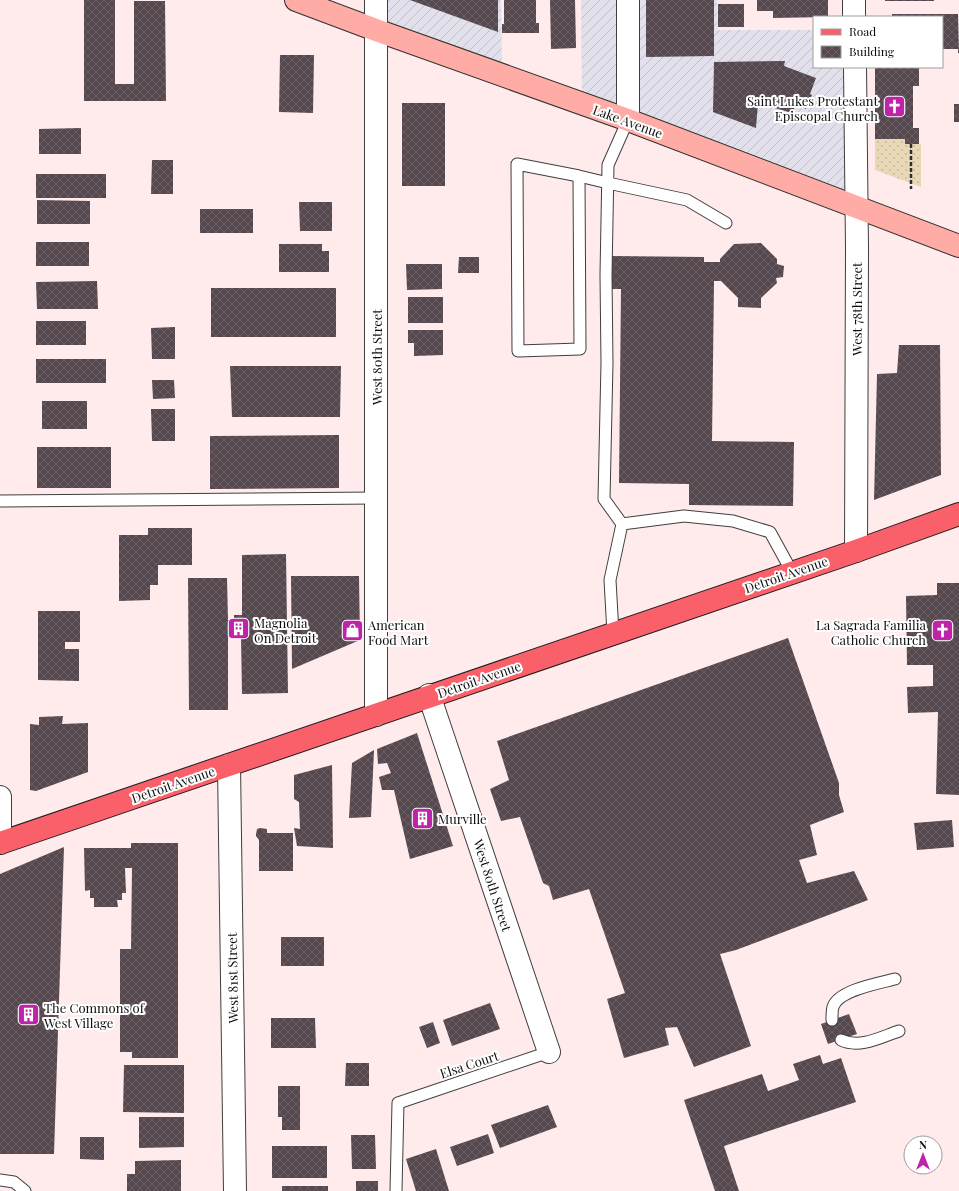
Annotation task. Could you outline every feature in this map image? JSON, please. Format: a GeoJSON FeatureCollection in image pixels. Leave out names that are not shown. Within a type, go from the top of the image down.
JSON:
{"type":"FeatureCollection","features":[{"type":"Feature","properties":{"kind":"main road","name":"Detroit Avenue"},"geometry":{"type":"LineString","coordinates":[[0,843],[959,514]]}},
{"type":"Feature","properties":{"kind":"street","name":"Lake Avenue"},"geometry":{"type":"LineString","coordinates":[[296,0],[628,120],[959,246]]}},
{"type":"Feature","properties":{"kind":"street","name":"West 80th Street"},"geometry":{"type":"LineString","coordinates":[[376,0],[376,715]]}},
{"type":"Feature","properties":{"kind":"street"},"geometry":{"type":"LineString","coordinates":[[628,0],[628,120]]}},
{"type":"Feature","properties":{"kind":"street"},"geometry":{"type":"LineString","coordinates":[[854,0],[854,16]]}},
{"type":"Feature","properties":{"kind":"street","name":"West 78th Street"},"geometry":{"type":"LineString","coordinates":[[855,68],[856,550]]}},
{"type":"Feature","properties":{"kind":"street","name":"West 80th Street"},"geometry":{"type":"LineString","coordinates":[[429,696],[549,1052]]}},
{"type":"Feature","properties":{"kind":"street","name":"West 81st Street"},"geometry":{"type":"LineString","coordinates":[[229,765],[235,1191]]}},
{"type":"Feature","properties":{"kind":"street"},"geometry":{"type":"LineString","coordinates":[[0,797],[0,843]]}},
{"type":"Feature","properties":{"kind":"lane"},"geometry":{"type":"LineString","coordinates":[[613,633],[610,580],[622,524],[604,499],[607,363],[606,275],[608,165],[628,120]]}},
{"type":"Feature","properties":{"kind":"lane"},"geometry":{"type":"LineString","coordinates":[[579,176],[580,349],[518,351],[516,164],[579,176],[686,200],[726,223]]}},
{"type":"Feature","properties":{"kind":"lane"},"geometry":{"type":"LineString","coordinates":[[0,502],[376,498]]}},
{"type":"Feature","properties":{"kind":"lane"},"geometry":{"type":"LineString","coordinates":[[622,524],[684,516],[733,522],[770,532],[792,572]]}},
{"type":"Feature","properties":{"kind":"lane"},"geometry":{"type":"LineString","coordinates":[[832,1020],[833,1007],[839,999],[849,992],[895,979]]}},
{"type":"Feature","properties":{"kind":"lane"},"geometry":{"type":"LineString","coordinates":[[842,1040],[847,1043],[861,1043],[899,1031]]}},
{"type":"Feature","properties":{"kind":"lane","name":"Elsa Court"},"geometry":{"type":"LineString","coordinates":[[396,1191],[398,1103],[549,1052]]}},
{"type":"Feature","properties":{"kind":"lane"},"geometry":{"type":"LineString","coordinates":[[0,1180],[14,1182],[25,1191]]}},
{"type":"Feature","properties":{"kind":"path"},"geometry":{"type":"LineString","coordinates":[[911,144],[911,189]]}},
{"type":"Feature","properties":{"kind":"shaded area"},"geometry":{"type":"Polygon","coordinates":[[[369,0],[501,0],[502,70],[369,20],[369,0]]]}},
{"type":"Feature","properties":{"kind":"shaded area"},"geometry":{"type":"Polygon","coordinates":[[[581,0],[717,0],[718,30],[813,30],[813,68],[850,68],[851,201],[582,100],[581,0]]]}},
{"type":"Feature","properties":{"kind":"shaded area"},"geometry":{"type":"Polygon","coordinates":[[[875,139],[905,139],[905,144],[921,144],[921,187],[875,170],[875,139]]]}},
{"type":"Feature","properties":{"kind":"building"},"geometry":{"type":"Polygon","coordinates":[[[84,0],[115,0],[115,84],[134,84],[134,1],[165,1],[166,101],[84,101],[84,0]]]}},
{"type":"Feature","properties":{"kind":"building"},"geometry":{"type":"Polygon","coordinates":[[[410,0],[498,0],[498,32],[410,0]]]}},
{"type":"Feature","properties":{"kind":"building"},"geometry":{"type":"Polygon","coordinates":[[[504,0],[536,0],[536,23],[539,23],[539,33],[502,33],[502,24],[504,24],[504,0]]]}},
{"type":"Feature","properties":{"kind":"building"},"geometry":{"type":"Polygon","coordinates":[[[550,0],[575,0],[576,48],[551,49],[550,0]]]}},
{"type":"Feature","properties":{"kind":"building"},"geometry":{"type":"Polygon","coordinates":[[[646,0],[714,0],[714,56],[646,57],[646,0]]]}},
{"type":"Feature","properties":{"kind":"building"},"geometry":{"type":"Polygon","coordinates":[[[757,0],[828,0],[828,16],[773,18],[773,11],[757,11],[757,0]]]}},
{"type":"Feature","properties":{"kind":"building"},"geometry":{"type":"Polygon","coordinates":[[[934,0],[934,1],[885,1],[934,0]]]}},
{"type":"Feature","properties":{"kind":"building"},"geometry":{"type":"Polygon","coordinates":[[[718,4],[744,4],[744,27],[718,27],[718,4]]]}},
{"type":"Feature","properties":{"kind":"building"},"geometry":{"type":"Polygon","coordinates":[[[892,14],[958,14],[959,53],[958,49],[943,49],[943,16],[892,16],[892,14]]]}},
{"type":"Feature","properties":{"kind":"building"},"geometry":{"type":"Polygon","coordinates":[[[280,55],[314,55],[313,113],[279,112],[280,55]]]}},
{"type":"Feature","properties":{"kind":"building"},"geometry":{"type":"Polygon","coordinates":[[[785,61],[784,66],[816,78],[810,94],[812,95],[806,109],[796,104],[792,113],[758,103],[756,128],[713,112],[714,62],[785,61]]]}},
{"type":"Feature","properties":{"kind":"building","name":"Saint Lukes Protestant Episcopal Church"},"geometry":{"type":"Polygon","coordinates":[[[875,68],[919,68],[919,86],[913,86],[913,128],[919,128],[919,144],[905,144],[905,139],[875,139],[875,68]]]}},
{"type":"Feature","properties":{"kind":"building"},"geometry":{"type":"Polygon","coordinates":[[[402,103],[445,103],[445,186],[402,186],[402,103]]]}},
{"type":"Feature","properties":{"kind":"building"},"geometry":{"type":"Polygon","coordinates":[[[954,104],[959,104],[959,122],[954,122],[954,104]]]}},
{"type":"Feature","properties":{"kind":"building"},"geometry":{"type":"Polygon","coordinates":[[[81,128],[81,154],[39,154],[39,129],[81,128]]]}},
{"type":"Feature","properties":{"kind":"building"},"geometry":{"type":"Polygon","coordinates":[[[152,160],[173,160],[173,194],[151,194],[152,160]]]}},
{"type":"Feature","properties":{"kind":"building"},"geometry":{"type":"Polygon","coordinates":[[[36,174],[106,174],[106,198],[36,198],[36,174]]]}},
{"type":"Feature","properties":{"kind":"building"},"geometry":{"type":"Polygon","coordinates":[[[37,200],[90,201],[90,224],[37,224],[37,200]]]}},
{"type":"Feature","properties":{"kind":"building"},"geometry":{"type":"Polygon","coordinates":[[[299,202],[332,202],[332,231],[300,231],[299,202]]]}},
{"type":"Feature","properties":{"kind":"building"},"geometry":{"type":"Polygon","coordinates":[[[200,209],[253,209],[253,233],[200,233],[200,209]]]}},
{"type":"Feature","properties":{"kind":"building"},"geometry":{"type":"Polygon","coordinates":[[[36,242],[89,242],[89,266],[36,266],[36,242]]]}},
{"type":"Feature","properties":{"kind":"building"},"geometry":{"type":"Polygon","coordinates":[[[761,243],[777,259],[777,264],[784,266],[783,277],[776,278],[777,283],[761,298],[761,308],[738,307],[738,298],[721,281],[714,281],[712,441],[794,442],[793,506],[689,505],[689,484],[619,483],[621,289],[611,289],[612,256],[704,257],[704,262],[720,262],[720,259],[734,244],[761,243]]]}},
{"type":"Feature","properties":{"kind":"building"},"geometry":{"type":"Polygon","coordinates":[[[279,244],[322,244],[322,251],[329,251],[329,272],[279,272],[279,244]]]}},
{"type":"Feature","properties":{"kind":"building"},"geometry":{"type":"Polygon","coordinates":[[[459,257],[479,257],[479,273],[458,273],[459,257]]]}},
{"type":"Feature","properties":{"kind":"building"},"geometry":{"type":"Polygon","coordinates":[[[406,264],[442,264],[442,289],[407,290],[406,264]]]}},
{"type":"Feature","properties":{"kind":"building"},"geometry":{"type":"Polygon","coordinates":[[[97,281],[98,309],[37,309],[36,282],[97,281]]]}},
{"type":"Feature","properties":{"kind":"building"},"geometry":{"type":"Polygon","coordinates":[[[211,288],[336,288],[336,337],[211,337],[211,288]]]}},
{"type":"Feature","properties":{"kind":"building"},"geometry":{"type":"Polygon","coordinates":[[[408,297],[443,297],[443,323],[408,323],[408,297]]]}},
{"type":"Feature","properties":{"kind":"building"},"geometry":{"type":"Polygon","coordinates":[[[36,321],[86,321],[86,345],[36,345],[36,321]]]}},
{"type":"Feature","properties":{"kind":"building"},"geometry":{"type":"Polygon","coordinates":[[[175,327],[175,359],[152,359],[151,328],[175,327]]]}},
{"type":"Feature","properties":{"kind":"building"},"geometry":{"type":"Polygon","coordinates":[[[408,330],[443,330],[443,355],[414,356],[414,343],[408,343],[408,330]]]}},
{"type":"Feature","properties":{"kind":"building"},"geometry":{"type":"Polygon","coordinates":[[[899,345],[940,345],[941,475],[874,500],[877,374],[897,373],[899,345]]]}},
{"type":"Feature","properties":{"kind":"building"},"geometry":{"type":"Polygon","coordinates":[[[36,359],[106,359],[106,383],[36,383],[36,359]]]}},
{"type":"Feature","properties":{"kind":"building"},"geometry":{"type":"Polygon","coordinates":[[[230,366],[341,366],[340,417],[232,417],[230,366]]]}},
{"type":"Feature","properties":{"kind":"building"},"geometry":{"type":"Polygon","coordinates":[[[152,380],[174,380],[175,398],[153,399],[152,380]]]}},
{"type":"Feature","properties":{"kind":"building"},"geometry":{"type":"Polygon","coordinates":[[[42,401],[87,401],[87,429],[42,429],[42,401]]]}},
{"type":"Feature","properties":{"kind":"building"},"geometry":{"type":"Polygon","coordinates":[[[151,409],[175,409],[175,441],[152,441],[151,409]]]}},
{"type":"Feature","properties":{"kind":"building"},"geometry":{"type":"Polygon","coordinates":[[[339,435],[339,488],[210,489],[210,436],[339,435]]]}},
{"type":"Feature","properties":{"kind":"building"},"geometry":{"type":"Polygon","coordinates":[[[37,447],[111,447],[111,488],[37,488],[37,447]]]}},
{"type":"Feature","properties":{"kind":"building"},"geometry":{"type":"Polygon","coordinates":[[[148,528],[192,528],[192,565],[158,565],[158,585],[150,585],[150,600],[119,601],[119,535],[148,535],[148,528]]]}},
{"type":"Feature","properties":{"kind":"building","name":"Magnolia On Detroit"},"geometry":{"type":"Polygon","coordinates":[[[286,554],[288,693],[242,694],[241,637],[228,637],[228,710],[189,710],[188,578],[227,578],[228,620],[234,620],[234,615],[242,615],[242,555],[286,554]]]}},
{"type":"Feature","properties":{"kind":"building"},"geometry":{"type":"Polygon","coordinates":[[[291,576],[359,576],[360,640],[292,669],[291,576]]]}},
{"type":"Feature","properties":{"kind":"building"},"geometry":{"type":"Polygon","coordinates":[[[937,583],[959,583],[959,795],[936,794],[938,712],[908,713],[907,687],[933,686],[933,665],[907,665],[906,596],[937,595],[937,583]]]}},
{"type":"Feature","properties":{"kind":"building"},"geometry":{"type":"Polygon","coordinates":[[[38,611],[80,611],[80,642],[65,642],[65,649],[79,649],[79,681],[38,680],[38,611]]]}},
{"type":"Feature","properties":{"kind":"building"},"geometry":{"type":"Polygon","coordinates":[[[788,638],[839,783],[839,795],[844,812],[810,825],[817,855],[799,860],[807,883],[854,871],[868,900],[736,950],[720,954],[751,1046],[694,1067],[677,1027],[665,1028],[669,1045],[624,1058],[607,999],[625,993],[589,889],[553,900],[549,886],[543,883],[520,817],[501,821],[490,789],[509,780],[497,741],[788,638]]]}},
{"type":"Feature","properties":{"kind":"building"},"geometry":{"type":"Polygon","coordinates":[[[63,716],[62,724],[88,723],[88,772],[36,791],[30,790],[30,724],[39,725],[39,717],[63,716]]]}},
{"type":"Feature","properties":{"kind":"building","name":"Murville"},"geometry":{"type":"Polygon","coordinates":[[[417,733],[453,846],[410,859],[394,790],[382,790],[379,777],[391,773],[387,763],[378,764],[377,749],[417,733]]]}},
{"type":"Feature","properties":{"kind":"building"},"geometry":{"type":"Polygon","coordinates":[[[374,750],[371,817],[349,818],[352,763],[374,750]]]}},
{"type":"Feature","properties":{"kind":"building"},"geometry":{"type":"Polygon","coordinates":[[[332,765],[333,848],[297,846],[294,828],[300,829],[299,802],[294,799],[294,775],[332,765]]]}},
{"type":"Feature","properties":{"kind":"building"},"geometry":{"type":"Polygon","coordinates":[[[952,820],[954,847],[917,850],[914,823],[952,820]]]}},
{"type":"Feature","properties":{"kind":"building"},"geometry":{"type":"Polygon","coordinates":[[[257,829],[267,829],[267,833],[293,833],[293,871],[259,871],[259,840],[256,834],[257,829]]]}},
{"type":"Feature","properties":{"kind":"building"},"geometry":{"type":"Polygon","coordinates":[[[131,843],[178,843],[178,1058],[132,1058],[132,1052],[120,1052],[120,949],[131,949],[132,868],[125,868],[126,893],[122,893],[122,900],[117,900],[118,907],[94,907],[94,898],[90,898],[90,890],[85,891],[84,848],[131,848],[131,843]]]}},
{"type":"Feature","properties":{"kind":"building","name":"The Commons of West Village"},"geometry":{"type":"Polygon","coordinates":[[[64,847],[54,1154],[0,1154],[0,874],[64,847]]]}},
{"type":"Feature","properties":{"kind":"building"},"geometry":{"type":"Polygon","coordinates":[[[281,937],[324,937],[324,966],[281,966],[281,937]]]}},
{"type":"Feature","properties":{"kind":"building"},"geometry":{"type":"Polygon","coordinates":[[[490,1003],[500,1029],[452,1046],[443,1020],[490,1003]]]}},
{"type":"Feature","properties":{"kind":"building"},"geometry":{"type":"Polygon","coordinates":[[[849,1014],[857,1034],[828,1044],[821,1024],[849,1014]]]}},
{"type":"Feature","properties":{"kind":"building"},"geometry":{"type":"Polygon","coordinates":[[[271,1018],[315,1018],[316,1048],[271,1048],[271,1018]]]}},
{"type":"Feature","properties":{"kind":"building"},"geometry":{"type":"Polygon","coordinates":[[[433,1022],[440,1043],[427,1048],[419,1027],[433,1022]]]}},
{"type":"Feature","properties":{"kind":"building"},"geometry":{"type":"Polygon","coordinates":[[[820,1055],[823,1064],[841,1058],[856,1102],[724,1146],[739,1191],[715,1191],[684,1100],[762,1074],[768,1091],[799,1080],[793,1064],[820,1055]]]}},
{"type":"Feature","properties":{"kind":"building"},"geometry":{"type":"Polygon","coordinates":[[[346,1063],[369,1063],[369,1086],[345,1086],[346,1063]]]}},
{"type":"Feature","properties":{"kind":"building"},"geometry":{"type":"Polygon","coordinates":[[[124,1065],[184,1065],[184,1113],[123,1112],[124,1065]]]}},
{"type":"Feature","properties":{"kind":"building"},"geometry":{"type":"Polygon","coordinates":[[[278,1086],[300,1086],[300,1130],[282,1130],[282,1117],[278,1117],[278,1086]]]}},
{"type":"Feature","properties":{"kind":"building"},"geometry":{"type":"Polygon","coordinates":[[[548,1105],[557,1127],[500,1148],[491,1125],[548,1105]]]}},
{"type":"Feature","properties":{"kind":"building"},"geometry":{"type":"Polygon","coordinates":[[[139,1117],[184,1117],[184,1147],[139,1148],[139,1117]]]}},
{"type":"Feature","properties":{"kind":"building"},"geometry":{"type":"Polygon","coordinates":[[[488,1134],[494,1153],[457,1166],[450,1147],[488,1134]]]}},
{"type":"Feature","properties":{"kind":"building"},"geometry":{"type":"Polygon","coordinates":[[[351,1135],[375,1135],[376,1169],[352,1169],[351,1135]]]}},
{"type":"Feature","properties":{"kind":"building"},"geometry":{"type":"Polygon","coordinates":[[[80,1137],[104,1137],[104,1160],[80,1159],[80,1137]]]}},
{"type":"Feature","properties":{"kind":"building"},"geometry":{"type":"Polygon","coordinates":[[[272,1146],[327,1146],[327,1178],[272,1178],[272,1146]]]}},
{"type":"Feature","properties":{"kind":"building"},"geometry":{"type":"Polygon","coordinates":[[[436,1149],[449,1191],[416,1191],[406,1159],[436,1149]]]}},
{"type":"Feature","properties":{"kind":"building"},"geometry":{"type":"Polygon","coordinates":[[[181,1160],[181,1191],[127,1191],[127,1174],[135,1174],[135,1161],[181,1160]]]}},
{"type":"Feature","properties":{"kind":"building"},"geometry":{"type":"Polygon","coordinates":[[[356,1181],[378,1181],[378,1191],[356,1191],[356,1181]]]}},
{"type":"Feature","properties":{"kind":"building"},"geometry":{"type":"Polygon","coordinates":[[[282,1186],[328,1186],[328,1191],[282,1191],[282,1186]]]}},
{"type":"Feature","properties":{"kind":"place","name":"Saint Lukes Protestant Episcopal Church"},"geometry":{"type":"Point","coordinates":[894,107]}},
{"type":"Feature","properties":{"kind":"place","name":"Magnolia On Detroit"},"geometry":{"type":"Point","coordinates":[238,629]}},
{"type":"Feature","properties":{"kind":"place","name":"American Food Mart"},"geometry":{"type":"Point","coordinates":[353,631]}},
{"type":"Feature","properties":{"kind":"place","name":"La Sagrada Familia Catholic Church"},"geometry":{"type":"Point","coordinates":[942,631]}},
{"type":"Feature","properties":{"kind":"place","name":"Murville"},"geometry":{"type":"Point","coordinates":[422,818]}},
{"type":"Feature","properties":{"kind":"place","name":"The Commons of West Village"},"geometry":{"type":"Point","coordinates":[29,1014]}}]}
